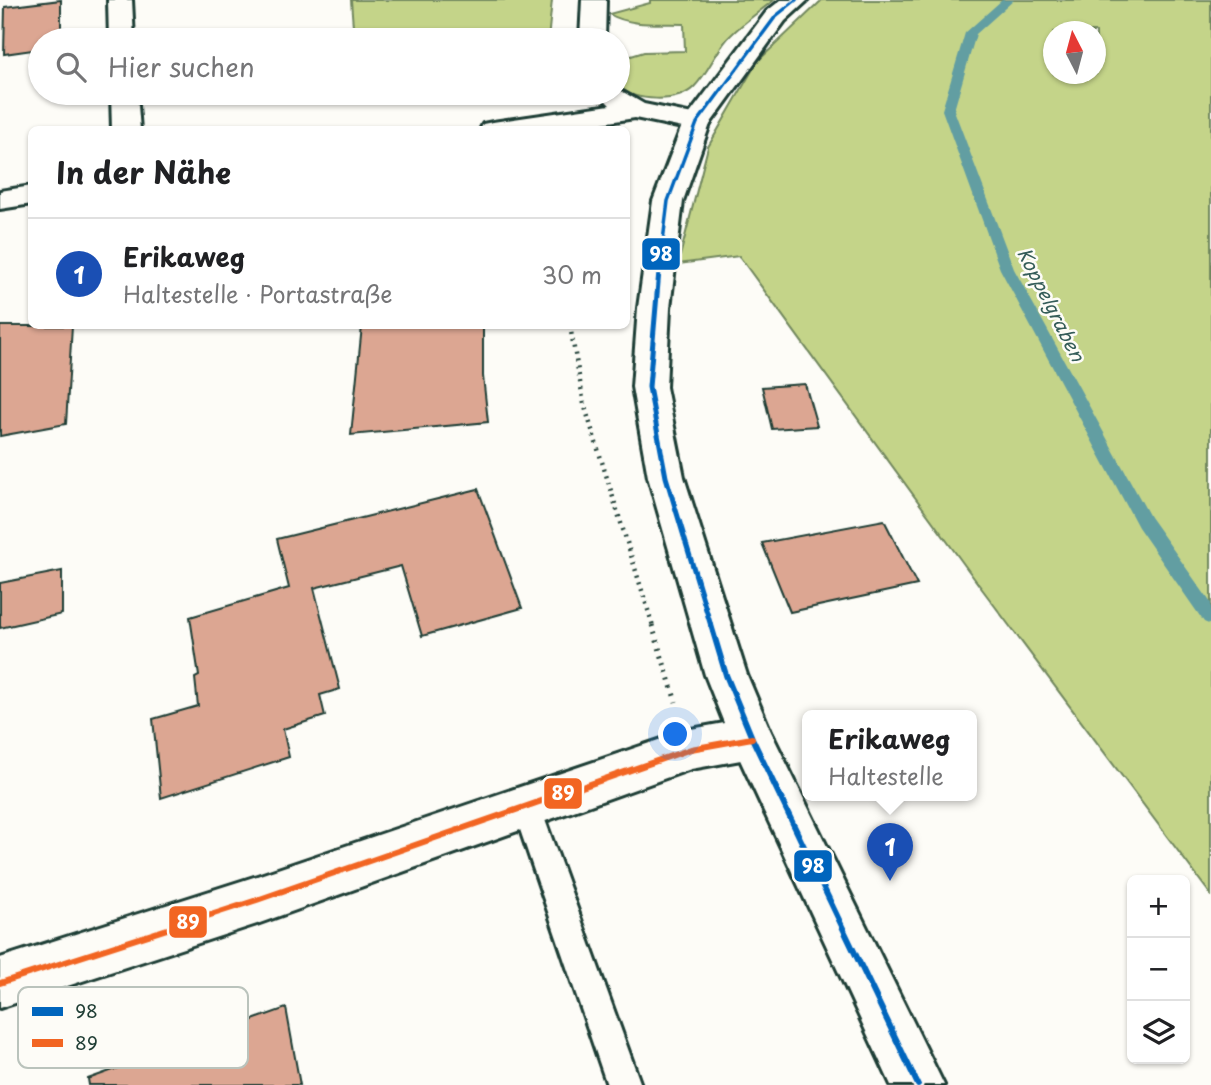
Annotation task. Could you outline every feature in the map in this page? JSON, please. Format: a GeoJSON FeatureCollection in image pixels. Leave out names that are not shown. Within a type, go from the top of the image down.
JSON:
{"type":"FeatureCollection","features":[{"type":"Feature","properties":{"kind":"main road"},"geometry":{"type":"LineString","coordinates":[[120,0],[121,28]]}},
{"type":"Feature","properties":{"kind":"main road"},"geometry":{"type":"LineString","coordinates":[[593,28],[594,0]]}},
{"type":"Feature","properties":{"kind":"main road"},"geometry":{"type":"LineString","coordinates":[[796,0],[776,16],[697,124],[668,201],[654,308],[649,387],[666,477],[726,675],[751,738],[918,1085]]}},
{"type":"Feature","properties":{"kind":"main road"},"geometry":{"type":"LineString","coordinates":[[125,105],[126,126]]}},
{"type":"Feature","properties":{"kind":"main road"},"geometry":{"type":"LineString","coordinates":[[628,105],[635,110]]}},
{"type":"Feature","properties":{"kind":"main road"},"geometry":{"type":"LineString","coordinates":[[521,126],[635,110],[697,124]]}},
{"type":"Feature","properties":{"kind":"main road"},"geometry":{"type":"LineString","coordinates":[[0,200],[28,196]]}},
{"type":"Feature","properties":{"kind":"main road"},"geometry":{"type":"LineString","coordinates":[[0,984],[257,900],[691,750],[751,738]]}},
{"type":"Feature","properties":{"kind":"lane"},"geometry":{"type":"LineString","coordinates":[[526,806],[624,1085]]}},
{"type":"Feature","properties":{"kind":"path"},"geometry":{"type":"LineString","coordinates":[[571,329],[584,404],[691,750]]}},
{"type":"Feature","properties":{"kind":"green space"},"geometry":{"type":"Polygon","coordinates":[[[351,0],[552,0],[549,28],[353,28],[351,0]]]}},
{"type":"Feature","properties":{"kind":"green space"},"geometry":{"type":"Polygon","coordinates":[[[650,0],[774,0],[728,38],[694,87],[677,96],[656,99],[630,94],[630,56],[644,52],[685,51],[684,24],[636,23],[609,14],[650,3],[650,0]]]}},
{"type":"Feature","properties":{"kind":"green space"},"geometry":{"type":"Polygon","coordinates":[[[822,0],[1211,0],[1211,895],[979,585],[739,256],[678,264],[708,147],[757,62],[822,0]]]}},
{"type":"Feature","properties":{"kind":"building"},"geometry":{"type":"Polygon","coordinates":[[[61,0],[61,28],[28,28],[28,51],[4,54],[5,7],[61,0]]]}},
{"type":"Feature","properties":{"kind":"building"},"geometry":{"type":"Polygon","coordinates":[[[0,326],[72,329],[66,424],[0,436],[0,326]]]}},
{"type":"Feature","properties":{"kind":"building"},"geometry":{"type":"Polygon","coordinates":[[[362,329],[483,329],[483,376],[488,422],[351,435],[362,329]]]}},
{"type":"Feature","properties":{"kind":"building"},"geometry":{"type":"Polygon","coordinates":[[[805,384],[817,426],[772,429],[762,387],[805,384]]]}},
{"type":"Feature","properties":{"kind":"building"},"geometry":{"type":"Polygon","coordinates":[[[478,489],[522,608],[422,636],[401,566],[314,588],[340,689],[320,695],[325,716],[283,729],[289,757],[161,798],[153,719],[198,706],[195,678],[199,676],[190,617],[289,588],[277,539],[478,489]]]}},
{"type":"Feature","properties":{"kind":"building"},"geometry":{"type":"Polygon","coordinates":[[[884,520],[917,585],[790,612],[762,543],[884,520]]]}},
{"type":"Feature","properties":{"kind":"building"},"geometry":{"type":"Polygon","coordinates":[[[62,571],[62,614],[0,628],[0,583],[62,571]]]}},
{"type":"Feature","properties":{"kind":"building"},"geometry":{"type":"Polygon","coordinates":[[[286,1008],[300,1085],[89,1085],[88,1079],[119,1068],[248,1068],[248,1022],[286,1008]]]}},
{"type":"Feature","properties":{"kind":"waterway","name":"Koppelgraben"},"geometry":{"type":"LineString","coordinates":[[1009,0],[971,33],[948,110],[1007,269],[1144,522],[1211,617]]}},
{"type":"Feature","properties":{"kind":"transit line","name":"98"},"geometry":{"type":"LineString","coordinates":[[796,0],[776,16],[697,123],[668,201],[654,308],[649,387],[666,477],[726,675],[752,738],[918,1085]]}},
{"type":"Feature","properties":{"kind":"transit line","name":"89"},"geometry":{"type":"LineString","coordinates":[[0,983],[257,900],[691,749],[752,738]]}},
{"type":"Feature","properties":{"kind":"place","name":"Erikaweg"},"geometry":{"type":"Point","coordinates":[890,881]}}]}
